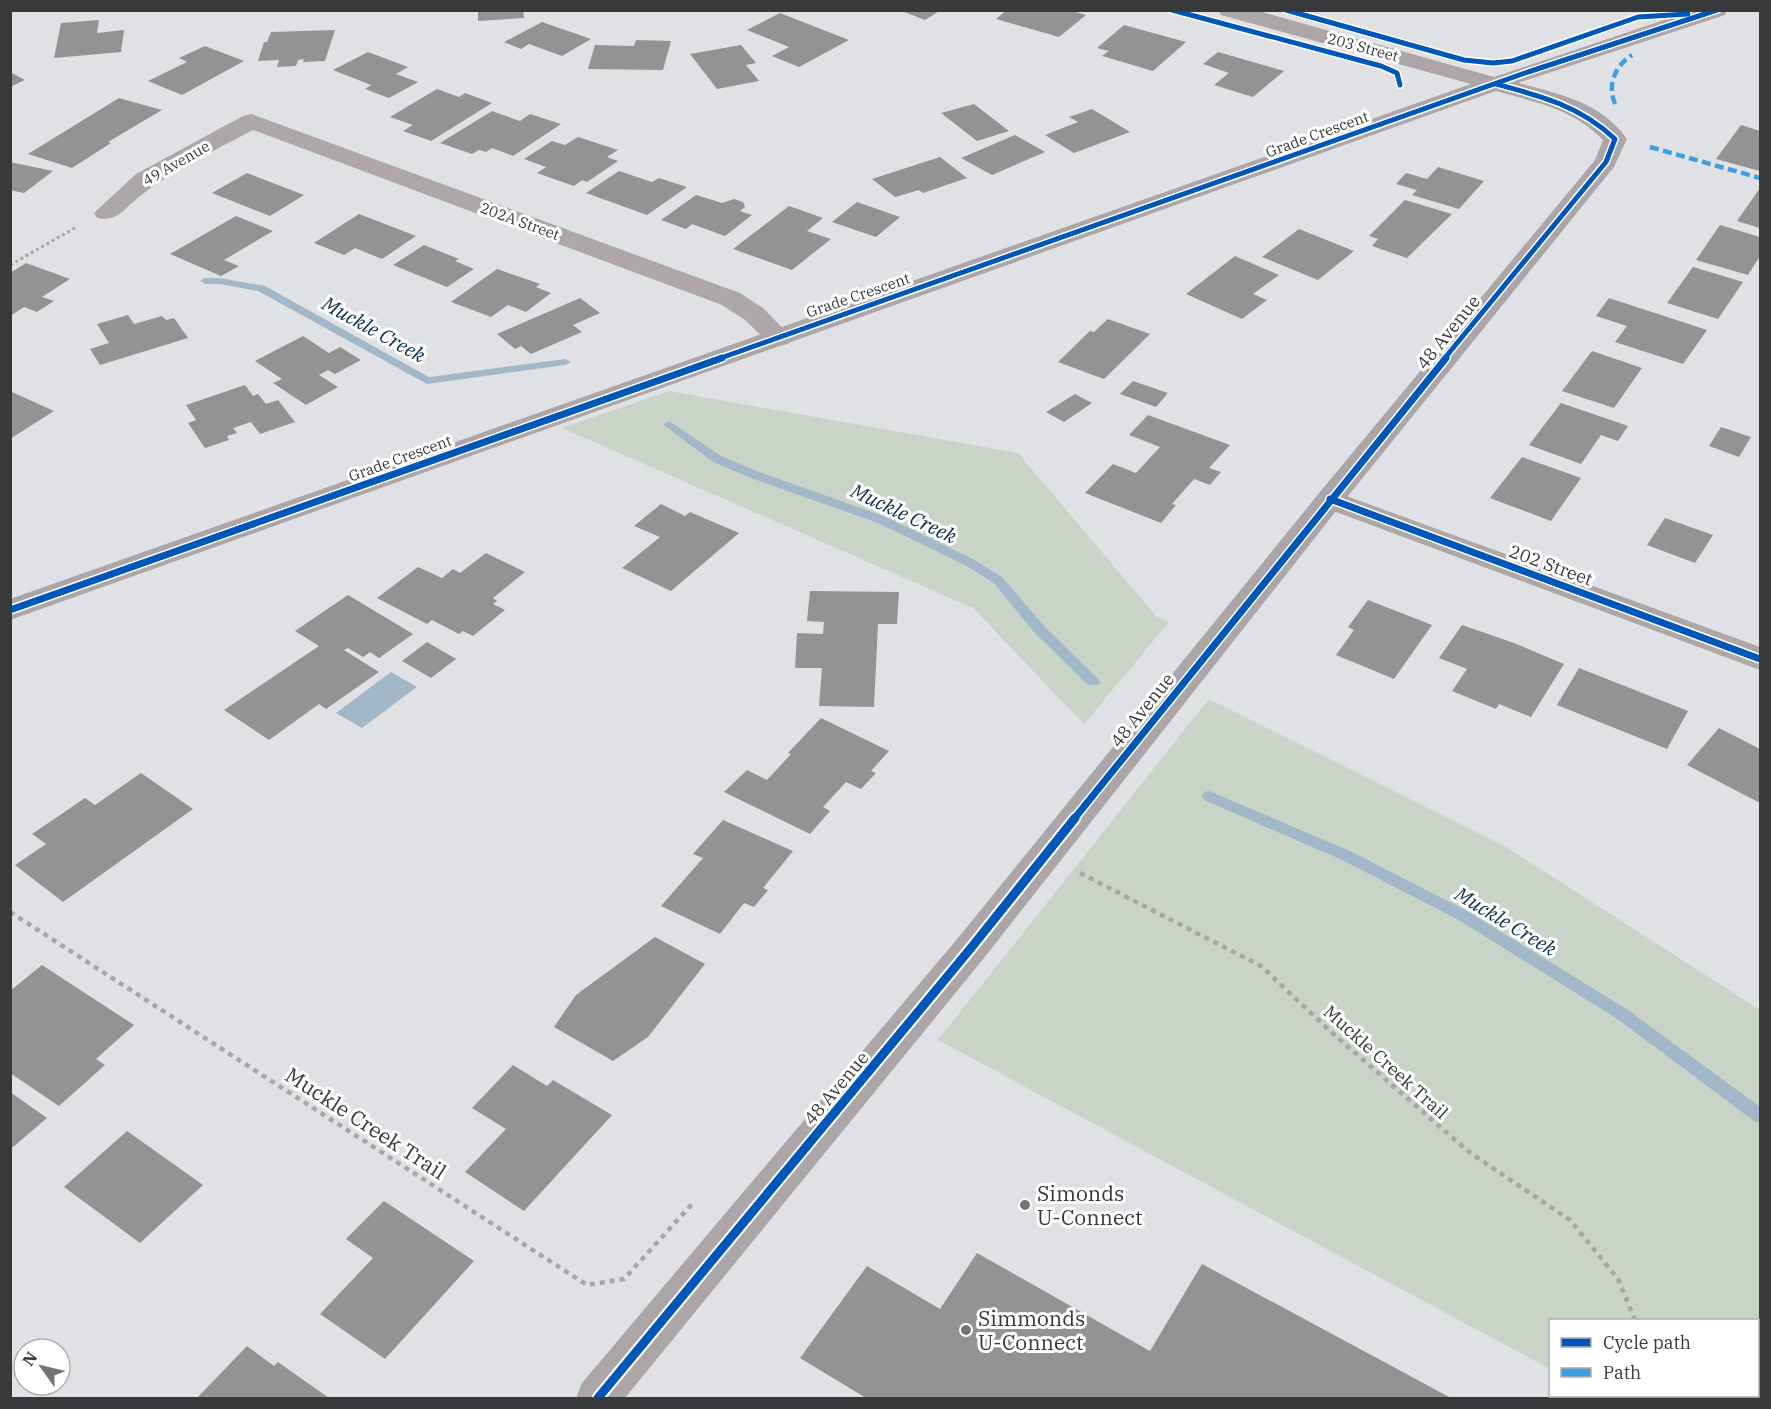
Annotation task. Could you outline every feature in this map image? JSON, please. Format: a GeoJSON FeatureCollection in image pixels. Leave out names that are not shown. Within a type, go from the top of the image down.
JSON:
{"type":"FeatureCollection","features":[{"type":"Feature","properties":{"kind":"street","name":"203 Street"},"geometry":{"type":"LineString","coordinates":[[1228,10],[1496,84]]}},
{"type":"Feature","properties":{"kind":"street","name":"Grade Crescent"},"geometry":{"type":"LineString","coordinates":[[10,610],[1496,84],[1717,10]]}},
{"type":"Feature","properties":{"kind":"street","name":"48 Avenue"},"geometry":{"type":"LineString","coordinates":[[598,1398],[971,948],[1330,499],[1606,162],[1613,150],[1615,139],[1598,121],[1571,105],[1496,84]]}},
{"type":"Feature","properties":{"kind":"street","name":"202A Street"},"geometry":{"type":"LineString","coordinates":[[251,121],[731,299],[754,314],[778,338]]}},
{"type":"Feature","properties":{"kind":"street","name":"49 Avenue"},"geometry":{"type":"LineString","coordinates":[[105,213],[145,179],[251,121]]}},
{"type":"Feature","properties":{"kind":"street","name":"202 Street"},"geometry":{"type":"LineString","coordinates":[[1330,499],[1761,659]]}},
{"type":"Feature","properties":{"kind":"path"},"geometry":{"type":"LineString","coordinates":[[10,264],[105,213]]}},
{"type":"Feature","properties":{"kind":"shaded area"},"geometry":{"type":"Polygon","coordinates":[[[669,391],[1018,453],[1156,616],[1169,622],[1084,724],[973,608],[562,428],[669,391]]]}},
{"type":"Feature","properties":{"kind":"shaded area"},"geometry":{"type":"Polygon","coordinates":[[[1209,699],[1506,847],[1760,1010],[1760,1398],[1576,1398],[1759,1397],[1759,1319],[1549,1319],[1549,1368],[938,1040],[1209,699]]]}},
{"type":"Feature","properties":{"kind":"water"},"geometry":{"type":"Polygon","coordinates":[[[391,672],[417,687],[362,728],[336,713],[391,672]]]}},
{"type":"Feature","properties":{"kind":"building"},"geometry":{"type":"Polygon","coordinates":[[[478,10],[523,10],[524,18],[478,21],[478,10]]]}},
{"type":"Feature","properties":{"kind":"building"},"geometry":{"type":"Polygon","coordinates":[[[899,10],[941,10],[925,20],[899,10]]]}},
{"type":"Feature","properties":{"kind":"building"},"geometry":{"type":"Polygon","coordinates":[[[1007,10],[1069,10],[1086,15],[1059,37],[996,19],[1007,10]]]}},
{"type":"Feature","properties":{"kind":"building"},"geometry":{"type":"Polygon","coordinates":[[[780,13],[849,40],[799,67],[772,56],[789,47],[747,30],[780,13]]]}},
{"type":"Feature","properties":{"kind":"building"},"geometry":{"type":"Polygon","coordinates":[[[99,20],[97,33],[124,30],[121,52],[54,58],[61,23],[99,20]]]}},
{"type":"Feature","properties":{"kind":"building"},"geometry":{"type":"Polygon","coordinates":[[[542,22],[591,39],[562,56],[529,44],[521,49],[504,42],[542,22]]]}},
{"type":"Feature","properties":{"kind":"building"},"geometry":{"type":"Polygon","coordinates":[[[1124,25],[1186,42],[1153,71],[1102,56],[1109,51],[1097,48],[1124,25]]]}},
{"type":"Feature","properties":{"kind":"building"},"geometry":{"type":"Polygon","coordinates":[[[335,30],[325,61],[303,62],[304,59],[298,60],[296,66],[277,67],[279,60],[258,61],[264,42],[267,42],[271,32],[335,30]]]}},
{"type":"Feature","properties":{"kind":"building"},"geometry":{"type":"Polygon","coordinates":[[[636,40],[671,41],[663,70],[588,69],[595,45],[634,46],[636,40]]]}},
{"type":"Feature","properties":{"kind":"building"},"geometry":{"type":"Polygon","coordinates":[[[741,45],[756,63],[746,65],[759,81],[717,89],[690,54],[741,45]]]}},
{"type":"Feature","properties":{"kind":"building"},"geometry":{"type":"Polygon","coordinates":[[[205,46],[244,61],[182,95],[148,81],[187,62],[179,58],[205,46]]]}},
{"type":"Feature","properties":{"kind":"building"},"geometry":{"type":"Polygon","coordinates":[[[368,52],[408,67],[396,74],[418,82],[389,98],[365,89],[371,85],[333,70],[368,52]]]}},
{"type":"Feature","properties":{"kind":"building"},"geometry":{"type":"Polygon","coordinates":[[[1218,52],[1284,71],[1253,97],[1214,85],[1229,73],[1203,64],[1218,52]]]}},
{"type":"Feature","properties":{"kind":"building"},"geometry":{"type":"Polygon","coordinates":[[[10,72],[25,80],[10,87],[10,72]]]}},
{"type":"Feature","properties":{"kind":"building"},"geometry":{"type":"Polygon","coordinates":[[[437,89],[459,97],[465,93],[492,103],[431,141],[403,131],[413,125],[390,117],[437,89]]]}},
{"type":"Feature","properties":{"kind":"building"},"geometry":{"type":"Polygon","coordinates":[[[119,98],[162,110],[108,142],[111,143],[72,168],[28,154],[119,98]]]}},
{"type":"Feature","properties":{"kind":"building"},"geometry":{"type":"Polygon","coordinates":[[[974,104],[1009,131],[977,141],[941,113],[974,104]]]}},
{"type":"Feature","properties":{"kind":"building"},"geometry":{"type":"Polygon","coordinates":[[[1092,109],[1130,132],[1074,153],[1045,135],[1078,122],[1069,117],[1092,109]]]}},
{"type":"Feature","properties":{"kind":"building"},"geometry":{"type":"Polygon","coordinates":[[[492,111],[520,121],[530,114],[561,124],[513,156],[492,148],[486,152],[479,150],[472,154],[440,143],[492,111]]]}},
{"type":"Feature","properties":{"kind":"building"},"geometry":{"type":"Polygon","coordinates":[[[1741,125],[1760,131],[1760,171],[1716,159],[1741,125]]]}},
{"type":"Feature","properties":{"kind":"building"},"geometry":{"type":"Polygon","coordinates":[[[1015,135],[1045,152],[992,175],[961,158],[1015,135]]]}},
{"type":"Feature","properties":{"kind":"building"},"geometry":{"type":"Polygon","coordinates":[[[578,137],[618,150],[607,157],[618,161],[587,182],[582,180],[574,186],[537,173],[546,167],[524,159],[552,141],[565,145],[578,137]]]}},
{"type":"Feature","properties":{"kind":"building"},"geometry":{"type":"Polygon","coordinates":[[[940,157],[967,178],[923,193],[919,190],[895,197],[872,179],[940,157]]]}},
{"type":"Feature","properties":{"kind":"building"},"geometry":{"type":"Polygon","coordinates":[[[10,162],[53,171],[24,193],[10,190],[10,162]]]}},
{"type":"Feature","properties":{"kind":"building"},"geometry":{"type":"Polygon","coordinates":[[[1438,167],[1484,181],[1459,209],[1412,195],[1417,190],[1396,184],[1406,173],[1427,179],[1438,167]]]}},
{"type":"Feature","properties":{"kind":"building"},"geometry":{"type":"Polygon","coordinates":[[[619,171],[652,182],[659,178],[687,187],[647,215],[586,193],[619,171]]]}},
{"type":"Feature","properties":{"kind":"building"},"geometry":{"type":"Polygon","coordinates":[[[247,173],[304,195],[270,216],[212,193],[247,173]]]}},
{"type":"Feature","properties":{"kind":"building"},"geometry":{"type":"Polygon","coordinates":[[[1760,188],[1760,228],[1737,221],[1760,188]]]}},
{"type":"Feature","properties":{"kind":"building"},"geometry":{"type":"Polygon","coordinates":[[[696,195],[722,203],[734,199],[743,202],[745,207],[740,211],[752,215],[725,236],[692,224],[686,229],[661,220],[696,195]]]}},
{"type":"Feature","properties":{"kind":"building"},"geometry":{"type":"Polygon","coordinates":[[[1405,200],[1452,214],[1407,258],[1372,246],[1378,239],[1369,236],[1405,200]]]}},
{"type":"Feature","properties":{"kind":"building"},"geometry":{"type":"Polygon","coordinates":[[[857,202],[900,217],[876,237],[832,222],[857,202]]]}},
{"type":"Feature","properties":{"kind":"building"},"geometry":{"type":"Polygon","coordinates":[[[789,206],[823,218],[807,231],[831,239],[792,270],[733,249],[789,206]]]}},
{"type":"Feature","properties":{"kind":"building"},"geometry":{"type":"Polygon","coordinates":[[[359,214],[416,236],[382,259],[355,248],[344,255],[314,243],[359,214]]]}},
{"type":"Feature","properties":{"kind":"building"},"geometry":{"type":"Polygon","coordinates":[[[236,216],[273,231],[224,260],[239,266],[221,276],[170,254],[236,216]]]}},
{"type":"Feature","properties":{"kind":"building"},"geometry":{"type":"Polygon","coordinates":[[[1720,225],[1760,237],[1760,256],[1748,275],[1696,260],[1720,225]]]}},
{"type":"Feature","properties":{"kind":"building"},"geometry":{"type":"Polygon","coordinates":[[[1299,229],[1354,251],[1318,280],[1262,257],[1299,229]]]}},
{"type":"Feature","properties":{"kind":"building"},"geometry":{"type":"Polygon","coordinates":[[[424,245],[459,259],[455,261],[474,269],[447,287],[393,265],[424,245]]]}},
{"type":"Feature","properties":{"kind":"building"},"geometry":{"type":"Polygon","coordinates":[[[1235,256],[1279,275],[1253,294],[1267,300],[1242,319],[1186,294],[1235,256]]]}},
{"type":"Feature","properties":{"kind":"building"},"geometry":{"type":"Polygon","coordinates":[[[26,263],[70,279],[42,297],[54,301],[37,312],[24,307],[10,316],[10,273],[26,263]]]}},
{"type":"Feature","properties":{"kind":"building"},"geometry":{"type":"Polygon","coordinates":[[[1693,267],[1743,282],[1718,319],[1667,303],[1693,267]]]}},
{"type":"Feature","properties":{"kind":"building"},"geometry":{"type":"Polygon","coordinates":[[[497,269],[540,284],[536,287],[551,293],[526,312],[508,305],[491,317],[451,302],[497,269]]]}},
{"type":"Feature","properties":{"kind":"building"},"geometry":{"type":"Polygon","coordinates":[[[580,298],[600,313],[573,325],[582,332],[531,354],[521,346],[515,349],[497,334],[580,298]]]}},
{"type":"Feature","properties":{"kind":"building"},"geometry":{"type":"Polygon","coordinates":[[[1609,298],[1707,330],[1683,364],[1615,342],[1627,326],[1596,316],[1609,298]]]}},
{"type":"Feature","properties":{"kind":"building"},"geometry":{"type":"Polygon","coordinates":[[[128,315],[134,324],[162,316],[166,320],[174,318],[188,338],[100,365],[90,349],[109,343],[97,324],[128,315]]]}},
{"type":"Feature","properties":{"kind":"building"},"geometry":{"type":"Polygon","coordinates":[[[1108,319],[1150,334],[1104,379],[1058,362],[1090,331],[1094,332],[1108,319]]]}},
{"type":"Feature","properties":{"kind":"building"},"geometry":{"type":"Polygon","coordinates":[[[303,336],[329,353],[340,347],[361,360],[335,374],[328,370],[319,375],[338,387],[306,405],[273,383],[282,379],[255,361],[303,336]]]}},
{"type":"Feature","properties":{"kind":"building"},"geometry":{"type":"Polygon","coordinates":[[[1592,351],[1642,368],[1614,408],[1562,391],[1592,351]]]}},
{"type":"Feature","properties":{"kind":"building"},"geometry":{"type":"Polygon","coordinates":[[[1133,381],[1168,393],[1156,407],[1120,394],[1133,381]]]}},
{"type":"Feature","properties":{"kind":"building"},"geometry":{"type":"Polygon","coordinates":[[[245,385],[253,396],[258,394],[266,404],[278,400],[295,422],[260,434],[251,422],[233,428],[237,433],[227,436],[229,440],[205,448],[188,423],[196,420],[186,405],[245,385]]]}},
{"type":"Feature","properties":{"kind":"building"},"geometry":{"type":"Polygon","coordinates":[[[10,393],[54,411],[10,439],[10,393]]]}},
{"type":"Feature","properties":{"kind":"building"},"geometry":{"type":"Polygon","coordinates":[[[1075,394],[1092,403],[1064,422],[1046,412],[1075,394]]]}},
{"type":"Feature","properties":{"kind":"building"},"geometry":{"type":"Polygon","coordinates":[[[1561,403],[1628,426],[1618,441],[1601,435],[1581,464],[1529,445],[1561,403]]]}},
{"type":"Feature","properties":{"kind":"building"},"geometry":{"type":"Polygon","coordinates":[[[1148,415],[1230,445],[1209,468],[1221,472],[1210,485],[1194,479],[1172,504],[1176,505],[1161,523],[1085,493],[1113,464],[1136,473],[1160,447],[1129,435],[1148,415]]]}},
{"type":"Feature","properties":{"kind":"building"},"geometry":{"type":"Polygon","coordinates":[[[1721,427],[1751,437],[1739,457],[1709,446],[1721,427]]]}},
{"type":"Feature","properties":{"kind":"building"},"geometry":{"type":"Polygon","coordinates":[[[1522,457],[1581,478],[1551,521],[1490,498],[1522,457]]]}},
{"type":"Feature","properties":{"kind":"building"},"geometry":{"type":"Polygon","coordinates":[[[661,504],[685,516],[690,512],[739,533],[671,591],[622,568],[660,537],[634,526],[661,504]]]}},
{"type":"Feature","properties":{"kind":"building"},"geometry":{"type":"Polygon","coordinates":[[[1665,518],[1713,535],[1695,563],[1647,545],[1665,518]]]}},
{"type":"Feature","properties":{"kind":"building"},"geometry":{"type":"Polygon","coordinates":[[[486,553],[525,572],[493,598],[497,601],[493,604],[505,610],[473,636],[463,631],[459,634],[432,620],[427,624],[377,598],[418,567],[442,578],[453,569],[460,573],[486,553]]]}},
{"type":"Feature","properties":{"kind":"building"},"geometry":{"type":"Polygon","coordinates":[[[810,591],[899,592],[897,624],[878,624],[874,707],[819,706],[822,668],[795,668],[797,633],[823,634],[824,622],[807,621],[810,591]]]}},
{"type":"Feature","properties":{"kind":"building"},"geometry":{"type":"Polygon","coordinates":[[[348,595],[413,634],[379,658],[370,652],[363,657],[348,648],[344,650],[379,672],[326,709],[319,704],[269,740],[224,710],[319,646],[295,631],[348,595]]]}},
{"type":"Feature","properties":{"kind":"building"},"geometry":{"type":"Polygon","coordinates":[[[1368,600],[1432,625],[1394,679],[1336,655],[1354,630],[1348,627],[1368,600]]]}},
{"type":"Feature","properties":{"kind":"building"},"geometry":{"type":"Polygon","coordinates":[[[1462,625],[1564,664],[1531,717],[1499,704],[1496,709],[1452,691],[1467,669],[1439,658],[1462,625]]]}},
{"type":"Feature","properties":{"kind":"building"},"geometry":{"type":"Polygon","coordinates":[[[427,642],[456,659],[431,678],[402,661],[427,642]]]}},
{"type":"Feature","properties":{"kind":"building"},"geometry":{"type":"Polygon","coordinates":[[[1579,668],[1688,711],[1667,749],[1557,705],[1579,668]]]}},
{"type":"Feature","properties":{"kind":"building"},"geometry":{"type":"Polygon","coordinates":[[[821,718],[889,751],[871,771],[876,773],[861,789],[846,782],[823,807],[830,811],[810,834],[724,792],[747,770],[767,780],[791,754],[788,753],[821,718]]]}},
{"type":"Feature","properties":{"kind":"building"},"geometry":{"type":"Polygon","coordinates":[[[1719,728],[1760,749],[1760,803],[1687,765],[1719,728]]]}},
{"type":"Feature","properties":{"kind":"building"},"geometry":{"type":"Polygon","coordinates":[[[141,773],[193,809],[63,902],[15,865],[46,844],[32,834],[85,798],[95,805],[141,773]]]}},
{"type":"Feature","properties":{"kind":"building"},"geometry":{"type":"Polygon","coordinates":[[[723,820],[793,851],[763,888],[768,890],[754,907],[744,903],[720,934],[661,906],[703,858],[693,854],[723,820]]]}},
{"type":"Feature","properties":{"kind":"building"},"geometry":{"type":"Polygon","coordinates":[[[655,937],[705,964],[648,1037],[613,1061],[554,1027],[576,995],[655,937]]]}},
{"type":"Feature","properties":{"kind":"building"},"geometry":{"type":"Polygon","coordinates":[[[42,965],[134,1025],[96,1059],[105,1065],[59,1106],[10,1073],[10,991],[42,965]]]}},
{"type":"Feature","properties":{"kind":"building"},"geometry":{"type":"Polygon","coordinates":[[[513,1065],[547,1086],[553,1080],[612,1115],[524,1211],[465,1172],[506,1129],[472,1108],[513,1065]]]}},
{"type":"Feature","properties":{"kind":"building"},"geometry":{"type":"Polygon","coordinates":[[[10,1092],[47,1118],[13,1147],[10,1145],[10,1092]]]}},
{"type":"Feature","properties":{"kind":"building"},"geometry":{"type":"Polygon","coordinates":[[[127,1131],[203,1185],[140,1243],[64,1187],[127,1131]]]}},
{"type":"Feature","properties":{"kind":"building"},"geometry":{"type":"Polygon","coordinates":[[[384,1201],[474,1261],[385,1359],[320,1314],[373,1258],[346,1239],[384,1201]]]}},
{"type":"Feature","properties":{"kind":"building","name":"Simmonds U-Connect"},"geometry":{"type":"Polygon","coordinates":[[[977,1253],[1150,1351],[1202,1264],[1451,1398],[866,1398],[800,1358],[867,1266],[940,1309],[977,1253]]]}},
{"type":"Feature","properties":{"kind":"building"},"geometry":{"type":"Polygon","coordinates":[[[247,1346],[274,1366],[278,1362],[329,1398],[197,1398],[247,1346]]]}},
{"type":"Feature","properties":{"kind":"waterway","name":"Muckle Creek"},"geometry":{"type":"LineString","coordinates":[[205,281],[220,281],[261,288],[427,381],[565,362]]}},
{"type":"Feature","properties":{"kind":"waterway","name":"Muckle Creek"},"geometry":{"type":"LineString","coordinates":[[669,424],[717,459],[755,475],[882,520],[969,562],[998,580],[1039,629],[1093,682]]}},
{"type":"Feature","properties":{"kind":"waterway","name":"Muckle Creek"},"geometry":{"type":"LineString","coordinates":[[1209,796],[1345,855],[1462,915],[1622,1014],[1760,1116]]}},
{"type":"Feature","properties":{"kind":"marked path"},"geometry":{"type":"LineString","coordinates":[[1615,104],[1611,90],[1613,76],[1621,64],[1632,55]]}},
{"type":"Feature","properties":{"kind":"marked path"},"geometry":{"type":"LineString","coordinates":[[1650,147],[1760,178]]}},
{"type":"Feature","properties":{"kind":"cycle path"},"geometry":{"type":"LineString","coordinates":[[1172,10],[1381,66],[1397,73],[1400,85]]}},
{"type":"Feature","properties":{"kind":"cycle path"},"geometry":{"type":"LineString","coordinates":[[1286,10],[1464,60],[1493,63],[1512,61],[1638,17],[1688,14]]}},
{"type":"Feature","properties":{"kind":"cycle path"},"geometry":{"type":"LineString","coordinates":[[10,610],[1528,72],[1717,10]]}},
{"type":"Feature","properties":{"kind":"cycle path"},"geometry":{"type":"LineString","coordinates":[[598,1398],[971,948],[1330,499],[1606,162],[1615,139],[1588,117],[1560,103],[1496,84]]}},
{"type":"Feature","properties":{"kind":"cycle path"},"geometry":{"type":"LineString","coordinates":[[1330,499],[1760,659]]}},
{"type":"Feature","properties":{"kind":"place","name":"Simonds U-Connect"},"geometry":{"type":"Point","coordinates":[1025,1205]}},
{"type":"Feature","properties":{"kind":"place","name":"Simmonds U-Connect"},"geometry":{"type":"Point","coordinates":[966,1330]}}]}
